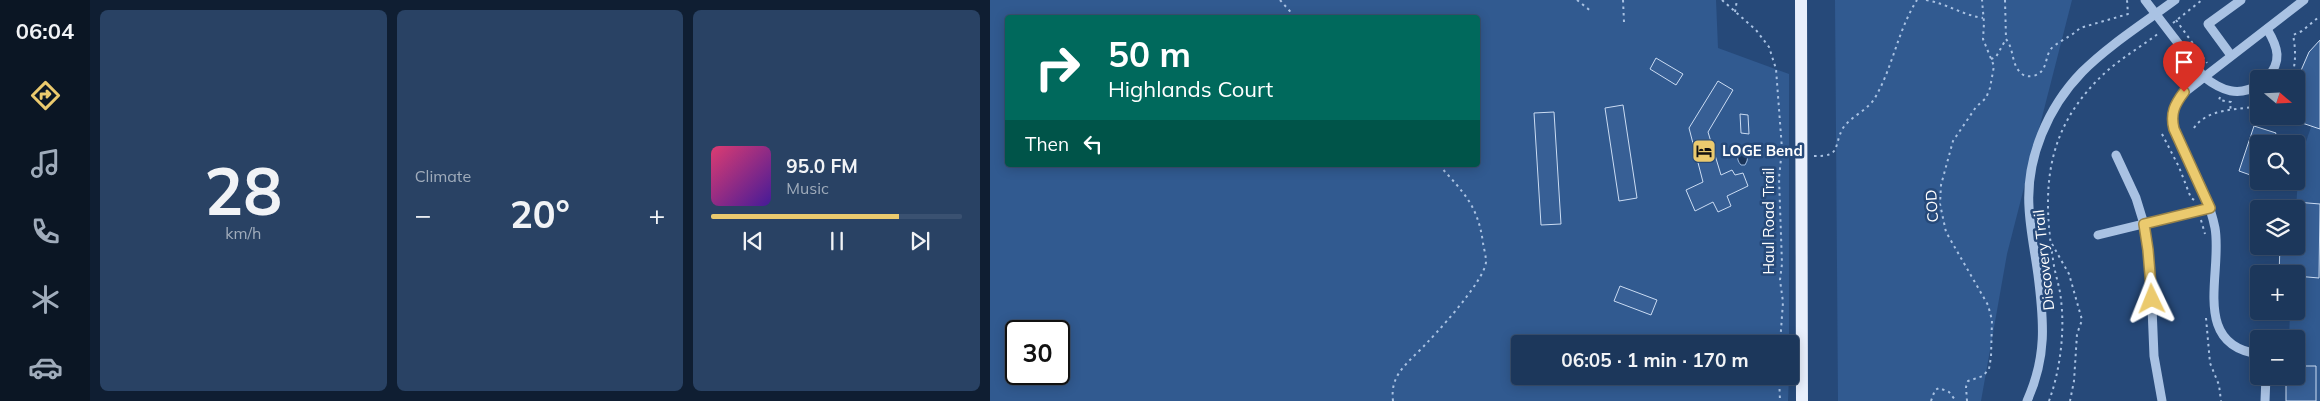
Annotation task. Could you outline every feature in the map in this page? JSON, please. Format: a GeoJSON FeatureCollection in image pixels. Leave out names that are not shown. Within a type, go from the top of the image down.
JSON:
{"type":"FeatureCollection","features":[{"type":"Feature","properties":{"kind":"main road"},"geometry":{"type":"LineString","coordinates":[[1801,0],[1802,401]]}},
{"type":"Feature","properties":{"kind":"street"},"geometry":{"type":"LineString","coordinates":[[2145,0],[2204,77],[2215,85],[2239,92],[2250,90]]}},
{"type":"Feature","properties":{"kind":"street"},"geometry":{"type":"LineString","coordinates":[[2027,401],[2042,359],[2044,332],[2029,206],[2030,180],[2040,139],[2057,104],[2081,73],[2175,0]]}},
{"type":"Feature","properties":{"kind":"street"},"geometry":{"type":"LineString","coordinates":[[2230,54],[2208,24],[2241,0]]}},
{"type":"Feature","properties":{"kind":"street"},"geometry":{"type":"LineString","coordinates":[[2250,351],[2239,348],[2230,342],[2220,330],[2214,316],[2215,230],[2210,208],[2174,129],[2172,119],[2175,105],[2184,92],[2230,54],[2267,29],[2304,0]]}},
{"type":"Feature","properties":{"kind":"street"},"geometry":{"type":"LineString","coordinates":[[2267,29],[2279,53],[2277,63],[2272,70]]}},
{"type":"Feature","properties":{"kind":"street"},"geometry":{"type":"LineString","coordinates":[[2116,155],[2136,198],[2144,224],[2151,283],[2154,356],[2162,401]]}},
{"type":"Feature","properties":{"kind":"street"},"geometry":{"type":"LineString","coordinates":[[2098,236],[2210,208]]}},
{"type":"Feature","properties":{"kind":"street"},"geometry":{"type":"LineString","coordinates":[[2265,401],[2266,385]]}},
{"type":"Feature","properties":{"kind":"path"},"geometry":{"type":"LineString","coordinates":[[1280,0],[1293,15]]}},
{"type":"Feature","properties":{"kind":"path"},"geometry":{"type":"LineString","coordinates":[[1577,0],[1592,12]]}},
{"type":"Feature","properties":{"kind":"path"},"geometry":{"type":"LineString","coordinates":[[1623,0],[1624,22]]}},
{"type":"Feature","properties":{"kind":"path","name":"Haul Road Trail"},"geometry":{"type":"LineString","coordinates":[[1722,0],[1756,30],[1770,47],[1776,69],[1782,149],[1779,178],[1782,264],[1780,280],[1783,302],[1781,335]]}},
{"type":"Feature","properties":{"kind":"path"},"geometry":{"type":"LineString","coordinates":[[1735,12],[1737,0]]}},
{"type":"Feature","properties":{"kind":"path"},"geometry":{"type":"LineString","coordinates":[[1801,156],[1825,156],[1834,151],[1843,128],[1876,97],[1908,14],[1917,0]]}},
{"type":"Feature","properties":{"kind":"path"},"geometry":{"type":"LineString","coordinates":[[1926,0],[1945,3],[1966,15],[1983,18]]}},
{"type":"Feature","properties":{"kind":"path","name":"COD"},"geometry":{"type":"LineString","coordinates":[[1967,401],[1966,387],[1968,381],[1983,376],[1990,364],[1992,320],[1988,305],[1946,232],[1940,204],[1941,185],[1953,141],[1976,107],[1988,94],[1993,73],[1992,59],[1986,50],[1983,39],[1982,0]]}},
{"type":"Feature","properties":{"kind":"path"},"geometry":{"type":"LineString","coordinates":[[1992,59],[1996,57],[2006,39],[2005,0]]}},
{"type":"Feature","properties":{"kind":"path"},"geometry":{"type":"LineString","coordinates":[[2006,39],[2011,45],[2012,58],[2020,73],[2028,77],[2036,75],[2045,67],[2048,52],[2053,46],[2074,34],[2080,28],[2128,14],[2127,0]]}},
{"type":"Feature","properties":{"kind":"path","name":"Discovery Trail"},"geometry":{"type":"LineString","coordinates":[[2049,401],[2059,362],[2062,302],[2051,243],[2048,175],[2053,150],[2061,132],[2088,89],[2108,70],[2202,0]]}},
{"type":"Feature","properties":{"kind":"path"},"geometry":{"type":"LineString","coordinates":[[2295,70],[2293,35],[2302,31],[2320,16]]}},
{"type":"Feature","properties":{"kind":"path"},"geometry":{"type":"LineString","coordinates":[[2194,128],[2205,117],[2221,111],[2230,112],[2250,108]]}},
{"type":"Feature","properties":{"kind":"path"},"geometry":{"type":"LineString","coordinates":[[2162,134],[2179,167],[2191,198],[2196,201],[2205,235]]}},
{"type":"Feature","properties":{"kind":"path"},"geometry":{"type":"LineString","coordinates":[[1393,401],[1391,387],[1400,370],[1443,327],[1469,294],[1486,263],[1480,221],[1466,194],[1441,167]]}},
{"type":"Feature","properties":{"kind":"path"},"geometry":{"type":"LineString","coordinates":[[2051,243],[2069,274],[2082,320],[2077,334],[2074,382],[2070,401]]}},
{"type":"Feature","properties":{"kind":"path"},"geometry":{"type":"LineString","coordinates":[[2206,311],[2210,363],[2219,385],[2221,401]]}},
{"type":"Feature","properties":{"kind":"path"},"geometry":{"type":"LineString","coordinates":[[1779,385],[1780,401]]}},
{"type":"Feature","properties":{"kind":"path"},"geometry":{"type":"LineString","coordinates":[[1931,401],[1935,390],[1939,388],[1949,392],[1956,401]]}},
{"type":"Feature","properties":{"kind":"shaded area"},"geometry":{"type":"Polygon","coordinates":[[[990,0],[1716,0],[1718,48],[1789,74],[1789,335],[1511,335],[1511,385],[1789,385],[1788,401],[990,401],[990,0]]]}},
{"type":"Feature","properties":{"kind":"shaded area"},"geometry":{"type":"Polygon","coordinates":[[[1835,0],[2072,0],[2007,254],[1981,401],[1838,401],[1835,0]]]}},
{"type":"Feature","properties":{"kind":"shaded area"},"geometry":{"type":"Polygon","coordinates":[[[2320,101],[2320,401],[2299,401],[2297,385],[2305,385],[2305,330],[2289,330],[2290,320],[2305,320],[2305,265],[2296,265],[2296,255],[2305,255],[2305,200],[2297,200],[2297,190],[2305,190],[2305,145],[2320,101]]]}},
{"type":"Feature","properties":{"kind":"shaded area"},"geometry":{"type":"Polygon","coordinates":[[[1745,145],[1749,149],[1747,161],[1745,165],[1741,165],[1738,160],[1738,154],[1745,145]]]}},
{"type":"Feature","properties":{"kind":"building"},"geometry":{"type":"Polygon","coordinates":[[[2320,40],[2320,129],[2305,124],[2305,70],[2301,70],[2309,52],[2320,40]]]}},
{"type":"Feature","properties":{"kind":"building"},"geometry":{"type":"Polygon","coordinates":[[[1656,58],[1683,74],[1676,85],[1650,69],[1656,58]]]}},
{"type":"Feature","properties":{"kind":"building","name":"LOGE Bend"},"geometry":{"type":"Polygon","coordinates":[[[1718,81],[1733,90],[1708,132],[1721,175],[1732,170],[1735,175],[1743,173],[1748,186],[1727,196],[1731,206],[1718,212],[1713,202],[1695,211],[1686,190],[1703,182],[1689,128],[1718,81]]]}},
{"type":"Feature","properties":{"kind":"building"},"geometry":{"type":"Polygon","coordinates":[[[1623,105],[1637,198],[1619,201],[1605,108],[1623,105]]]}},
{"type":"Feature","properties":{"kind":"building"},"geometry":{"type":"Polygon","coordinates":[[[1554,112],[1561,224],[1541,225],[1534,113],[1554,112]]]}},
{"type":"Feature","properties":{"kind":"building"},"geometry":{"type":"Polygon","coordinates":[[[1740,114],[1748,115],[1749,134],[1741,133],[1740,114]]]}},
{"type":"Feature","properties":{"kind":"building"},"geometry":{"type":"Polygon","coordinates":[[[2254,126],[2276,133],[2275,135],[2251,135],[2254,126]]]}},
{"type":"Feature","properties":{"kind":"building"},"geometry":{"type":"Polygon","coordinates":[[[2250,138],[2250,175],[2239,171],[2250,138]]]}},
{"type":"Feature","properties":{"kind":"building"},"geometry":{"type":"Polygon","coordinates":[[[2305,203],[2320,204],[2319,278],[2305,277],[2305,265],[2279,265],[2280,255],[2305,255],[2305,203]]]}},
{"type":"Feature","properties":{"kind":"building"},"geometry":{"type":"Polygon","coordinates":[[[1620,286],[1657,300],[1651,315],[1614,301],[1620,286]]]}},
{"type":"Feature","properties":{"kind":"building"},"geometry":{"type":"Polygon","coordinates":[[[2305,366],[2316,366],[2316,401],[2286,401],[2286,385],[2305,385],[2305,366]]]}},
{"type":"Feature","properties":{"kind":"place","name":"LOGE Bend"},"geometry":{"type":"Point","coordinates":[1704,151]}},
{"type":"Feature","properties":{"kind":"route"},"geometry":{"type":"LineString","coordinates":[[2152,299],[2144,224],[2210,208],[2174,129],[2172,119],[2175,105],[2184,92]]}}]}
